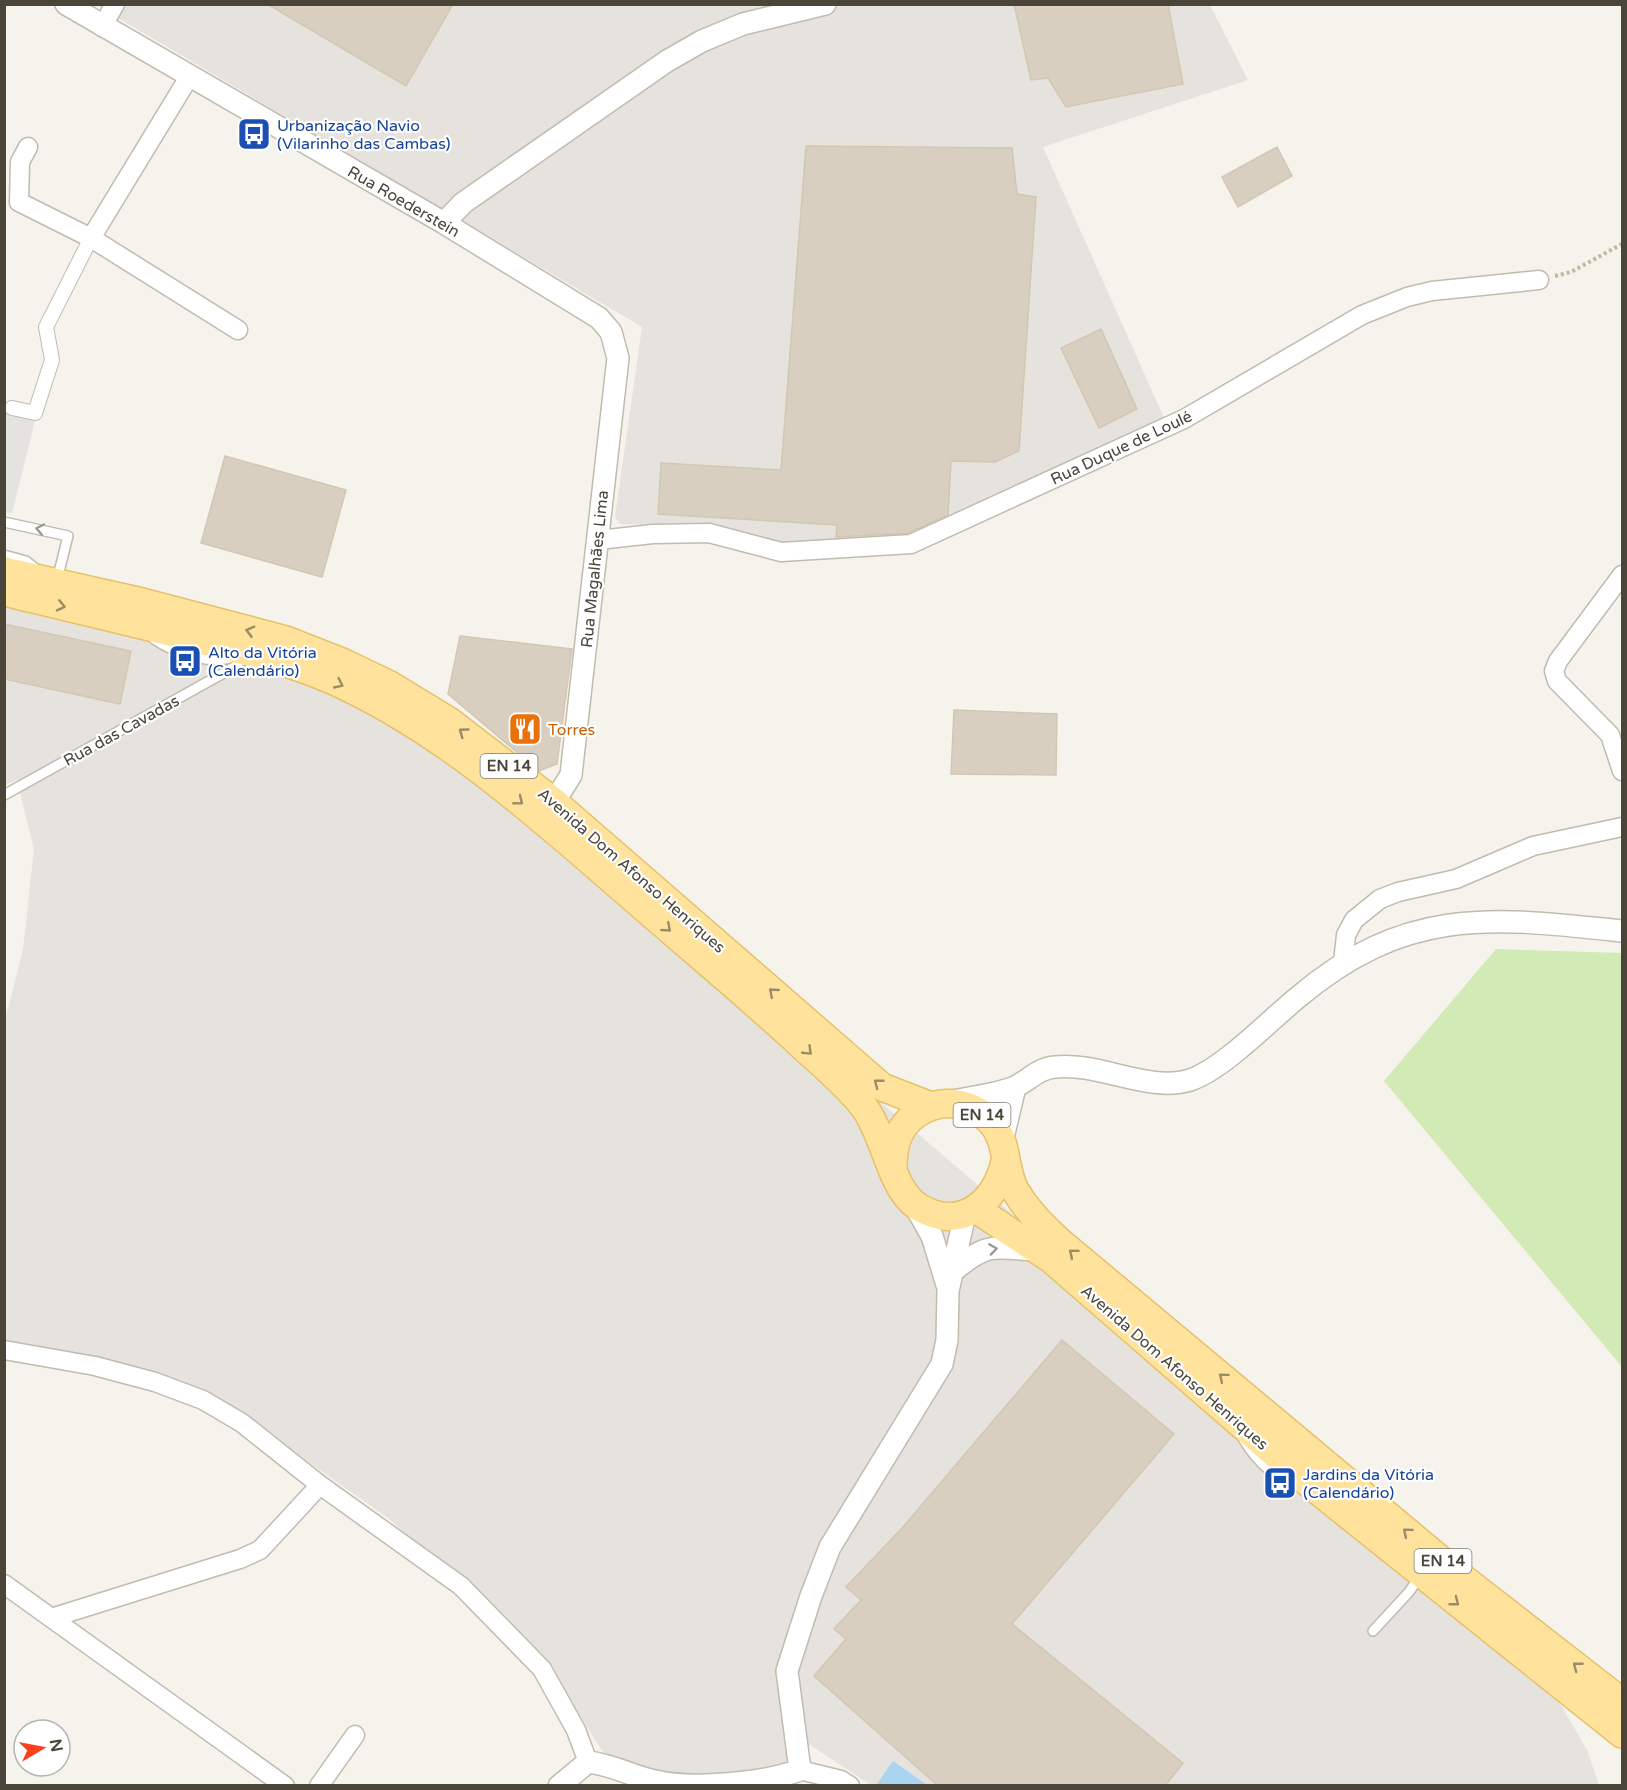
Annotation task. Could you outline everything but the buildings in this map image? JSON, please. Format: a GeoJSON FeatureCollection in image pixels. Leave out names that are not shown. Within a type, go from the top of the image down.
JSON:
{"type":"FeatureCollection","features":[{"type":"Feature","properties":{"kind":"main road","name":"Avenida Dom Afonso Henriques"},"geometry":{"type":"LineString","coordinates":[[4,571],[286,640],[342,662],[390,685],[448,721],[554,802],[882,1087],[936,1104],[954,1103],[978,1111],[989,1120],[1004,1152],[1014,1188],[1030,1214],[1060,1242],[1460,1576],[1623,1702]]}},
{"type":"Feature","properties":{"kind":"main road","name":"Avenida Dom Afonso Henriques"},"geometry":{"type":"LineString","coordinates":[[4,592],[148,626],[241,658],[303,669],[380,704],[435,737],[515,797],[810,1053],[864,1106],[881,1135],[900,1188],[914,1204]]}},
{"type":"Feature","properties":{"kind":"main road","name":"EN 14"},"geometry":{"type":"LineString","coordinates":[[893,1168],[893,1148],[901,1129],[914,1115],[936,1104]]}},
{"type":"Feature","properties":{"kind":"main road"},"geometry":{"type":"LineString","coordinates":[[914,1204],[930,1213],[948,1216],[971,1211],[991,1197],[1001,1180],[1004,1152]]}},
{"type":"Feature","properties":{"kind":"main road","name":"Avenida Dom Afonso Henriques"},"geometry":{"type":"LineString","coordinates":[[971,1211],[1039,1250],[1312,1486],[1623,1734]]}},
{"type":"Feature","properties":{"kind":"street","name":"Rua Roederstein"},"geometry":{"type":"LineString","coordinates":[[66,4],[102,27],[444,223],[599,318],[611,332]]}},
{"type":"Feature","properties":{"kind":"street"},"geometry":{"type":"LineString","coordinates":[[102,27],[115,4]]}},
{"type":"Feature","properties":{"kind":"street"},"geometry":{"type":"LineString","coordinates":[[444,223],[463,203],[667,61],[702,41],[743,24],[825,4]]}},
{"type":"Feature","properties":{"kind":"street"},"geometry":{"type":"LineString","coordinates":[[12,408],[35,413],[52,360],[46,327],[91,238],[189,77]]}},
{"type":"Feature","properties":{"kind":"street"},"geometry":{"type":"LineString","coordinates":[[28,147],[20,162],[19,202],[91,238],[238,330]]}},
{"type":"Feature","properties":{"kind":"street","name":"Rua Duque de Loulé"},"geometry":{"type":"LineString","coordinates":[[598,540],[652,534],[708,533],[781,552],[911,544],[1184,420],[1378,309],[1407,297],[1432,291],[1506,286],[1539,280]]}},
{"type":"Feature","properties":{"kind":"street","name":"Rua Magalhães Lima"},"geometry":{"type":"LineString","coordinates":[[554,802],[571,775],[618,358],[611,332]]}},
{"type":"Feature","properties":{"kind":"street"},"geometry":{"type":"LineString","coordinates":[[1623,575],[1558,661],[1554,671],[1557,681],[1610,735],[1623,771]]}},
{"type":"Feature","properties":{"kind":"street"},"geometry":{"type":"LineString","coordinates":[[1342,963],[1346,935],[1354,920],[1380,899],[1398,892],[1465,875],[1533,846],[1623,827]]}},
{"type":"Feature","properties":{"kind":"street"},"geometry":{"type":"LineString","coordinates":[[936,1104],[1015,1087],[1038,1072],[1053,1066],[1087,1068],[1157,1082],[1188,1081],[1215,1067],[1342,963],[1393,939],[1459,923],[1508,920],[1623,931]]}},
{"type":"Feature","properties":{"kind":"street"},"geometry":{"type":"LineString","coordinates":[[1004,1152],[1015,1087]]}},
{"type":"Feature","properties":{"kind":"street"},"geometry":{"type":"LineString","coordinates":[[914,1204],[932,1236],[951,1281]]}},
{"type":"Feature","properties":{"kind":"street"},"geometry":{"type":"LineString","coordinates":[[800,1770],[787,1671],[830,1547],[942,1364],[947,1340],[951,1281],[971,1211]]}},
{"type":"Feature","properties":{"kind":"street"},"geometry":{"type":"LineString","coordinates":[[951,1281],[975,1253],[993,1246],[1039,1250]]}},
{"type":"Feature","properties":{"kind":"street"},"geometry":{"type":"LineString","coordinates":[[4,1350],[95,1366],[155,1382],[203,1400],[242,1423],[320,1485],[461,1587],[542,1669],[576,1730],[588,1762]]}},
{"type":"Feature","properties":{"kind":"street"},"geometry":{"type":"LineString","coordinates":[[51,1618],[240,1559],[260,1550],[320,1485]]}},
{"type":"Feature","properties":{"kind":"street"},"geometry":{"type":"LineString","coordinates":[[4,1584],[285,1785]]}},
{"type":"Feature","properties":{"kind":"street"},"geometry":{"type":"LineString","coordinates":[[319,1785],[355,1735]]}},
{"type":"Feature","properties":{"kind":"street"},"geometry":{"type":"LineString","coordinates":[[560,1785],[588,1762],[610,1764],[653,1781],[679,1785],[774,1779],[800,1770],[841,1780],[850,1785]]}},
{"type":"Feature","properties":{"kind":"lane"},"geometry":{"type":"LineString","coordinates":[[4,522],[68,536],[50,581],[26,561],[4,555]]}},
{"type":"Feature","properties":{"kind":"lane","name":"Rua das Cavadas"},"geometry":{"type":"LineString","coordinates":[[4,795],[241,658]]}},
{"type":"Feature","properties":{"kind":"lane"},"geometry":{"type":"LineString","coordinates":[[1373,1631],[1409,1592],[1421,1574]]}},
{"type":"Feature","properties":{"kind":"path"},"geometry":{"type":"LineString","coordinates":[[1539,280],[1571,272],[1623,244]]}},
{"type":"Feature","properties":{"kind":"shaded area"},"geometry":{"type":"Polygon","coordinates":[[[96,5],[1210,5],[1248,80],[1043,147],[1165,420],[914,537],[780,545],[681,525],[620,524],[615,517],[642,327],[96,5]]]}},
{"type":"Feature","properties":{"kind":"shaded area"},"geometry":{"type":"Polygon","coordinates":[[[5,408],[36,416],[12,513],[5,512],[5,408]]]}},
{"type":"Feature","properties":{"kind":"shaded area"},"geometry":{"type":"Polygon","coordinates":[[[5,591],[298,655],[670,923],[1171,1349],[1555,1695],[1587,1750],[1599,1785],[871,1785],[810,1745],[778,1769],[762,1773],[677,1776],[638,1766],[603,1752],[543,1659],[477,1596],[388,1518],[286,1446],[215,1400],[69,1354],[5,1340],[4,1024],[23,949],[34,849],[17,780],[5,785],[5,591]]]}},
{"type":"Feature","properties":{"kind":"green space"},"geometry":{"type":"Polygon","coordinates":[[[1496,949],[1622,953],[1622,1367],[1384,1081],[1496,949]]]}},
{"type":"Feature","properties":{"kind":"water"},"geometry":{"type":"Polygon","coordinates":[[[893,1761],[927,1785],[877,1784],[893,1761]]]}},
{"type":"Feature","properties":{"kind":"place","name":"Urbanização Navio (Vilarinho das Cambas)"},"geometry":{"type":"Point","coordinates":[254,134]}},
{"type":"Feature","properties":{"kind":"place","name":"Alto da Vitória (Calendário)"},"geometry":{"type":"Point","coordinates":[185,661]}},
{"type":"Feature","properties":{"kind":"place","name":"Torres"},"geometry":{"type":"Point","coordinates":[525,729]}},
{"type":"Feature","properties":{"kind":"place","name":"Jardins da Vitória (Calendário)"},"geometry":{"type":"Point","coordinates":[1280,1483]}}]}
